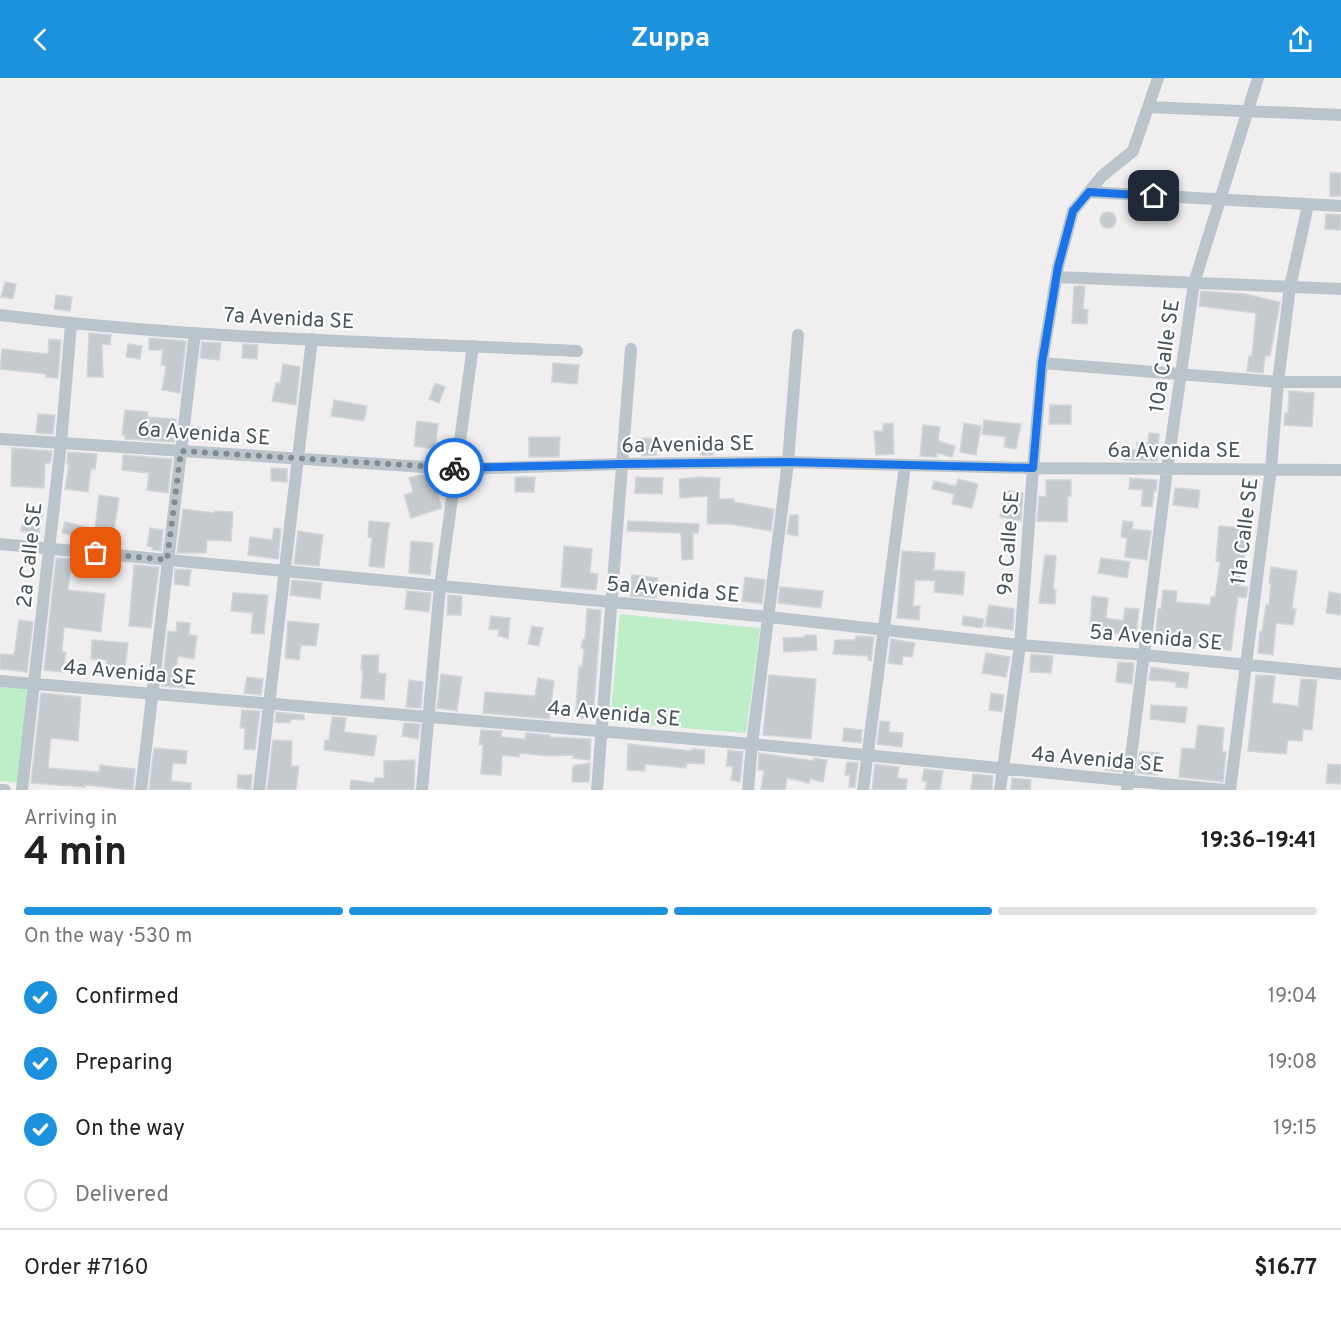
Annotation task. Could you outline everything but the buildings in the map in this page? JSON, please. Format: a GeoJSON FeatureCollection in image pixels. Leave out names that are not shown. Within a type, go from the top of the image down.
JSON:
{"type":"FeatureCollection","features":[{"type":"Feature","properties":{"kind":"street","name":"9a Calle SE"},"geometry":{"type":"LineString","coordinates":[[1000,790],[1020,645],[1042,363],[1058,267],[1073,211],[1101,176],[1133,151],[1158,78]]}},
{"type":"Feature","properties":{"kind":"street","name":"10a Calle SE"},"geometry":{"type":"LineString","coordinates":[[1127,786],[1167,470],[1194,283],[1258,78]]}},
{"type":"Feature","properties":{"kind":"street"},"geometry":{"type":"LineString","coordinates":[[1148,107],[1341,115]]}},
{"type":"Feature","properties":{"kind":"street"},"geometry":{"type":"LineString","coordinates":[[1089,192],[1341,206]]}},
{"type":"Feature","properties":{"kind":"street","name":"11a Calle SE"},"geometry":{"type":"LineString","coordinates":[[1230,790],[1271,469],[1278,382],[1290,287],[1308,205]]}},
{"type":"Feature","properties":{"kind":"street"},"geometry":{"type":"LineString","coordinates":[[1057,277],[1341,289]]}},
{"type":"Feature","properties":{"kind":"street","name":"7a Avenida SE"},"geometry":{"type":"LineString","coordinates":[[0,315],[71,324],[195,333],[577,351]]}},
{"type":"Feature","properties":{"kind":"street","name":"2a Calle SE"},"geometry":{"type":"LineString","coordinates":[[22,790],[61,443],[71,324]]}},
{"type":"Feature","properties":{"kind":"street"},"geometry":{"type":"LineString","coordinates":[[141,790],[195,333]]}},
{"type":"Feature","properties":{"kind":"street"},"geometry":{"type":"LineString","coordinates":[[748,790],[788,462],[798,335]]}},
{"type":"Feature","properties":{"kind":"street"},"geometry":{"type":"LineString","coordinates":[[259,790],[312,339]]}},
{"type":"Feature","properties":{"kind":"street"},"geometry":{"type":"LineString","coordinates":[[422,790],[440,586],[473,346]]}},
{"type":"Feature","properties":{"kind":"street"},"geometry":{"type":"LineString","coordinates":[[597,790],[631,349]]}},
{"type":"Feature","properties":{"kind":"street"},"geometry":{"type":"LineString","coordinates":[[1042,363],[1278,382],[1341,382]]}},
{"type":"Feature","properties":{"kind":"street","name":"6a Avenida SE"},"geometry":{"type":"LineString","coordinates":[[0,439],[456,469],[788,462],[1167,470],[1341,470]]}},
{"type":"Feature","properties":{"kind":"street"},"geometry":{"type":"LineString","coordinates":[[863,790],[905,465]]}},
{"type":"Feature","properties":{"kind":"street","name":"5a Avenida SE"},"geometry":{"type":"LineString","coordinates":[[0,544],[612,602],[1020,645],[1341,674]]}},
{"type":"Feature","properties":{"kind":"street","name":"4a Avenida SE"},"geometry":{"type":"LineString","coordinates":[[0,681],[752,744],[1003,770],[1127,786],[1225,790]]}},
{"type":"Feature","properties":{"kind":"street"},"geometry":{"type":"LineString","coordinates":[[0,790],[5,790]]}},
{"type":"Feature","properties":{"kind":"green space"},"geometry":{"type":"Polygon","coordinates":[[[620,614],[760,628],[746,733],[610,722],[620,614]]]}},
{"type":"Feature","properties":{"kind":"green space"},"geometry":{"type":"Polygon","coordinates":[[[0,687],[27,688],[18,783],[0,781],[0,687]]]}},
{"type":"Feature","properties":{"kind":"way so far"},"geometry":{"type":"LineString","coordinates":[[96,553],[167,560],[181,451],[454,468]]}},
{"type":"Feature","properties":{"kind":"route"},"geometry":{"type":"LineString","coordinates":[[454,468],[788,462],[1033,468],[1042,363],[1058,267],[1073,211],[1089,192],[1154,196]]}}]}
